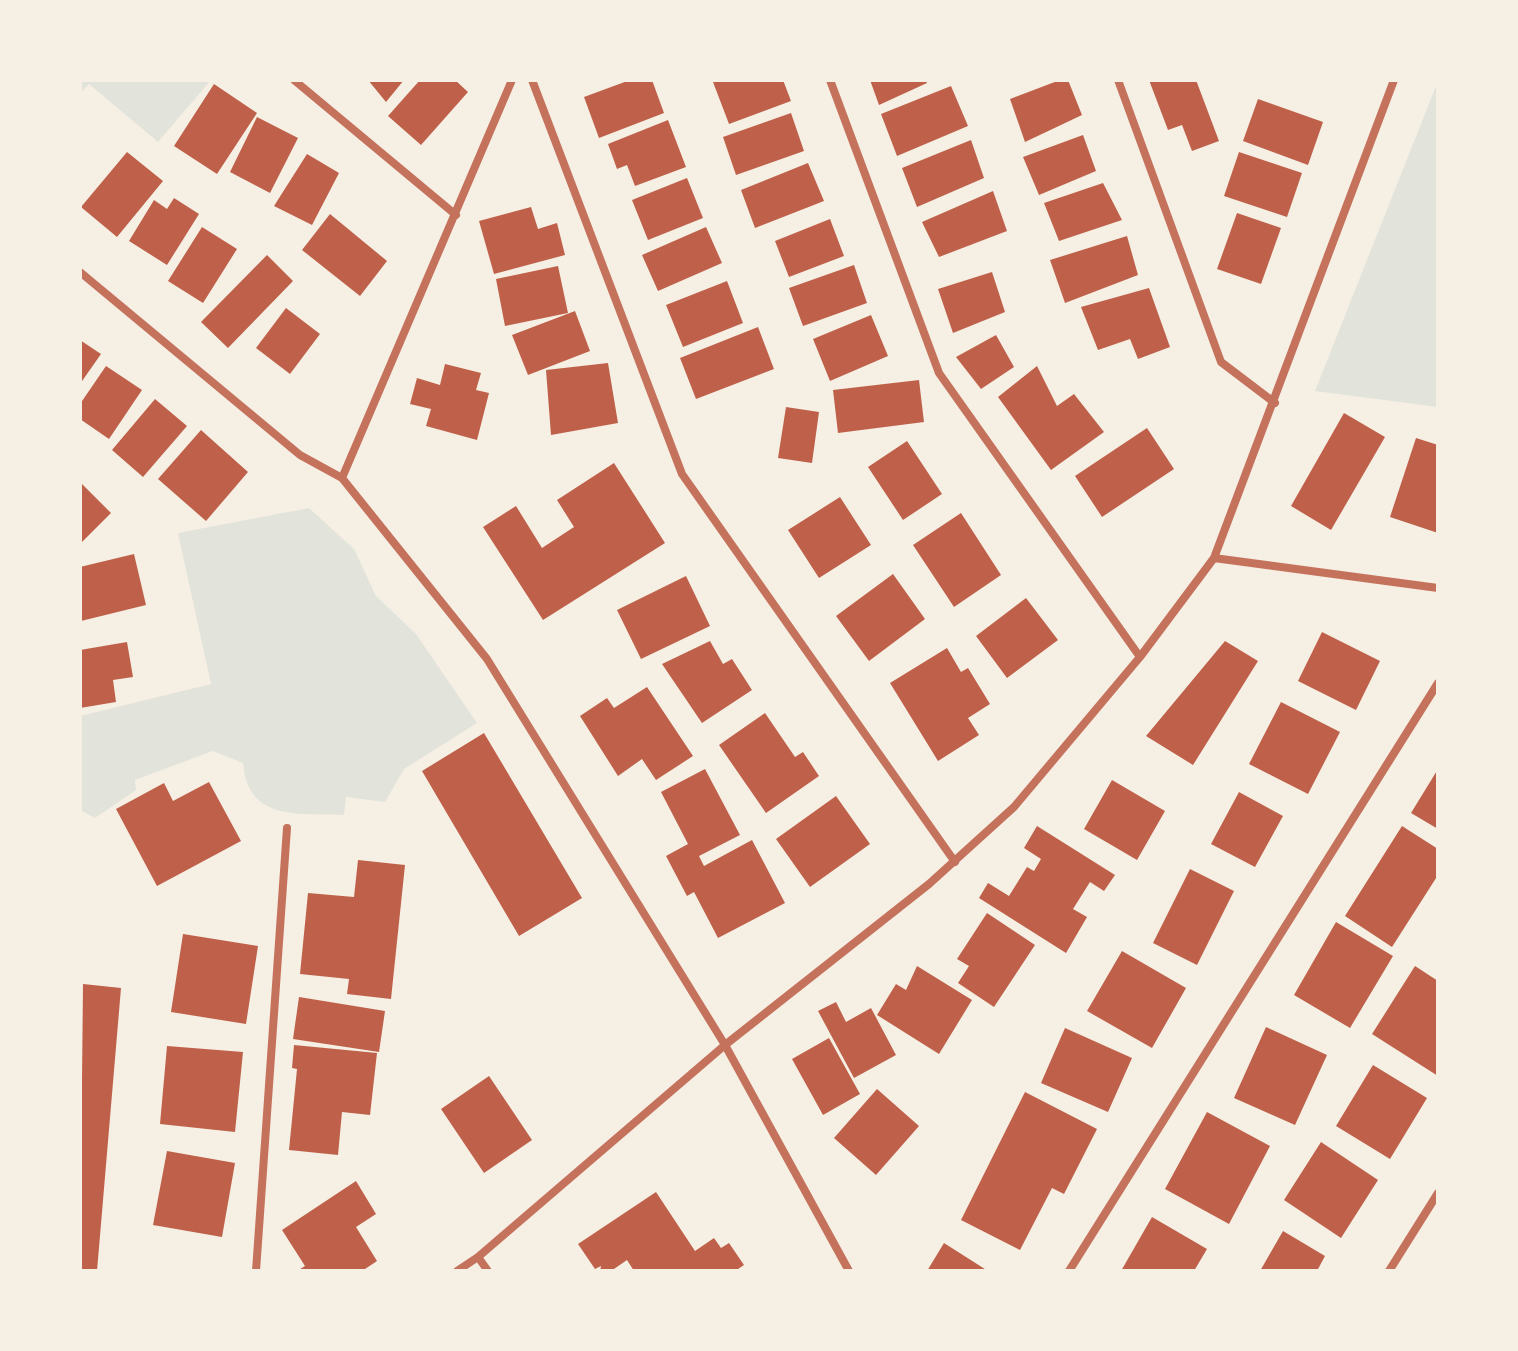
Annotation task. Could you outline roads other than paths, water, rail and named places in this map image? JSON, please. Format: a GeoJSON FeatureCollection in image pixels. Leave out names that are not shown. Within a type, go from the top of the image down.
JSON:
{"type":"FeatureCollection","features":[{"type":"Feature","properties":{"kind":"street"},"geometry":{"type":"LineString","coordinates":[[294,80],[456,215]]}},
{"type":"Feature","properties":{"kind":"street"},"geometry":{"type":"LineString","coordinates":[[342,478],[512,80]]}},
{"type":"Feature","properties":{"kind":"street"},"geometry":{"type":"LineString","coordinates":[[532,80],[682,474],[955,862]]}},
{"type":"Feature","properties":{"kind":"street"},"geometry":{"type":"LineString","coordinates":[[830,80],[939,373],[1140,657]]}},
{"type":"Feature","properties":{"kind":"street"},"geometry":{"type":"LineString","coordinates":[[1118,80],[1221,362],[1275,403]]}},
{"type":"Feature","properties":{"kind":"street"},"geometry":{"type":"LineString","coordinates":[[457,1271],[478,1257],[725,1045],[955,862],[1014,807],[1140,657],[1214,558],[1275,403],[1394,80]]}},
{"type":"Feature","properties":{"kind":"street"},"geometry":{"type":"LineString","coordinates":[[80,272],[300,455],[342,478],[487,659],[725,1045],[849,1271]]}},
{"type":"Feature","properties":{"kind":"street"},"geometry":{"type":"LineString","coordinates":[[1214,558],[1438,588]]}},
{"type":"Feature","properties":{"kind":"street"},"geometry":{"type":"LineString","coordinates":[[1069,1271],[1438,683]]}},
{"type":"Feature","properties":{"kind":"street"},"geometry":{"type":"LineString","coordinates":[[256,1271],[287,828]]}},
{"type":"Feature","properties":{"kind":"street"},"geometry":{"type":"LineString","coordinates":[[1389,1271],[1438,1193]]}},
{"type":"Feature","properties":{"kind":"street"},"geometry":{"type":"LineString","coordinates":[[478,1257],[488,1271]]}}]}
